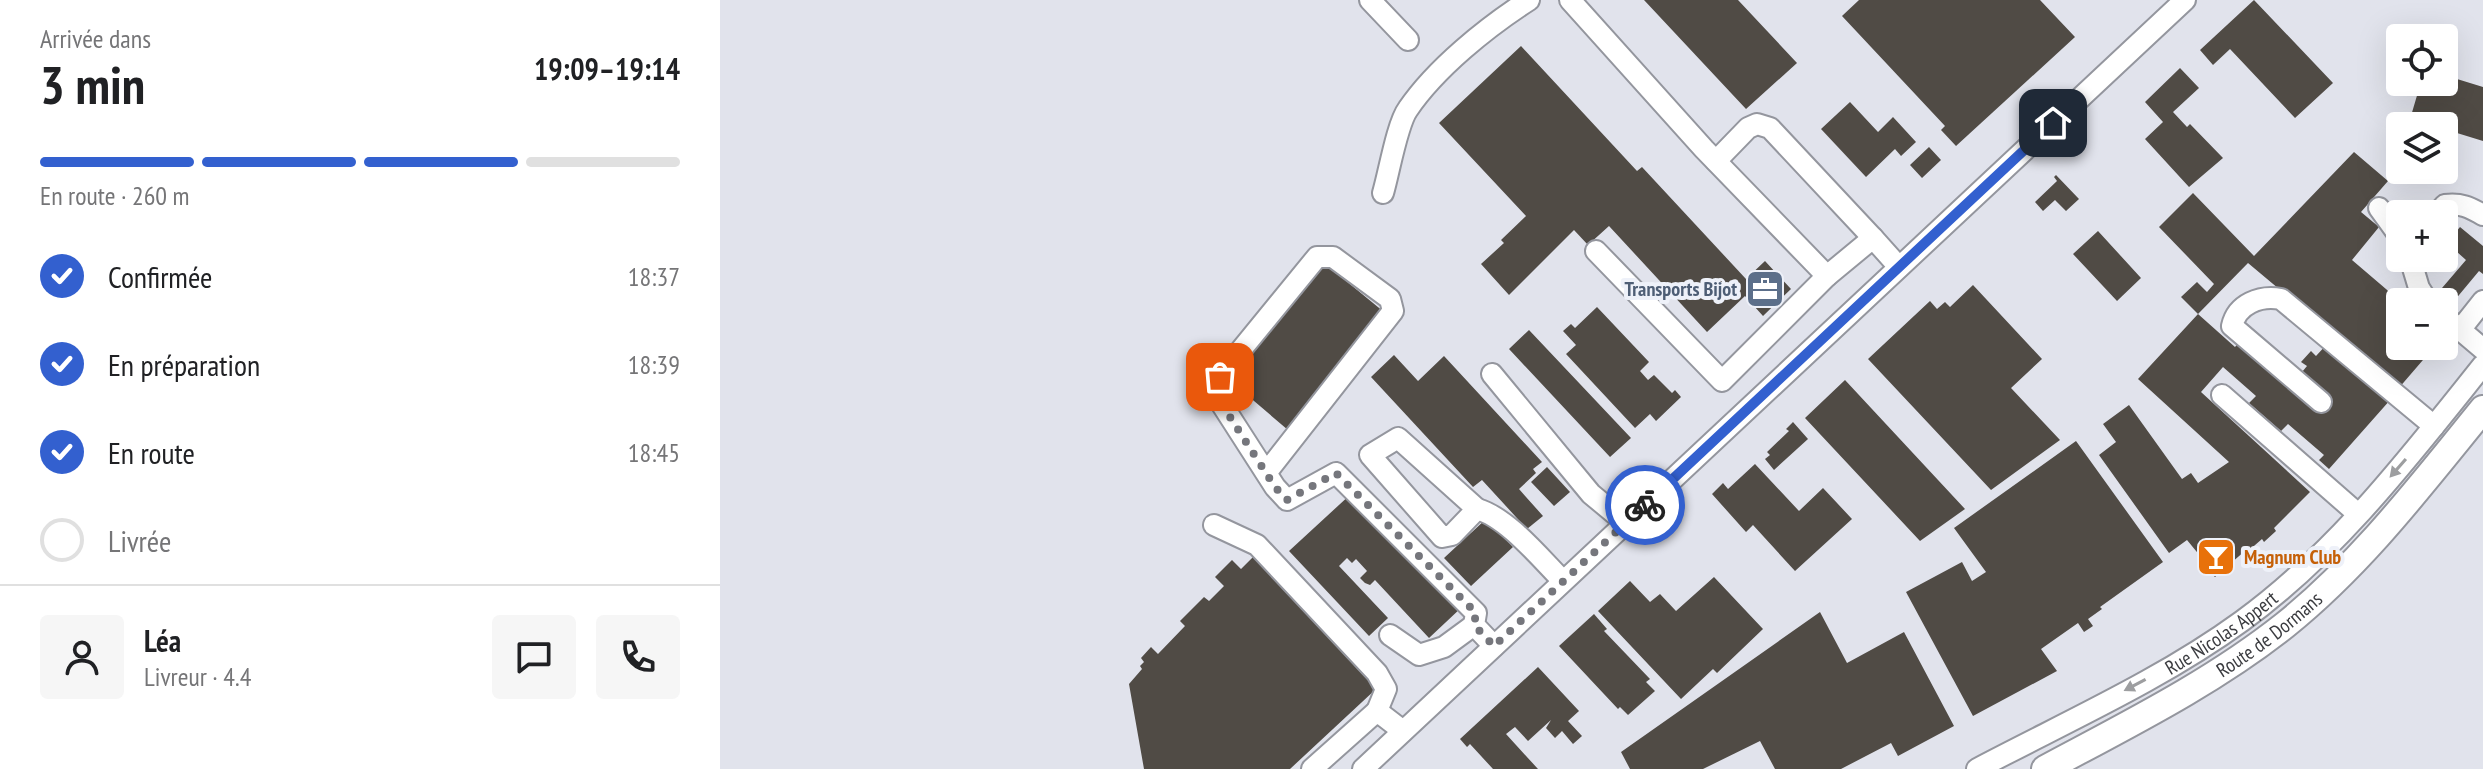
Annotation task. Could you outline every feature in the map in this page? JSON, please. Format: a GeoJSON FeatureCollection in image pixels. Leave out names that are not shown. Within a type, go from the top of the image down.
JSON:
{"type":"FeatureCollection","features":[{"type":"Feature","properties":{"kind":"main road","name":"Route de Dormans"},"geometry":{"type":"LineString","coordinates":[[2045,769],[2187,691],[2245,655],[2286,624],[2381,535],[2483,409]]}},
{"type":"Feature","properties":{"kind":"street"},"geometry":{"type":"LineString","coordinates":[[1370,0],[1408,40]]}},
{"type":"Feature","properties":{"kind":"street"},"geometry":{"type":"LineString","coordinates":[[1383,193],[1406,111],[1439,71],[1529,0]]}},
{"type":"Feature","properties":{"kind":"street"},"geometry":{"type":"LineString","coordinates":[[1570,0],[1716,161],[1827,276]]}},
{"type":"Feature","properties":{"kind":"street"},"geometry":{"type":"LineString","coordinates":[[1363,769],[2185,0]]}},
{"type":"Feature","properties":{"kind":"street"},"geometry":{"type":"LineString","coordinates":[[1716,161],[1748,128],[1757,124],[1770,128],[1899,267]]}},
{"type":"Feature","properties":{"kind":"street"},"geometry":{"type":"LineString","coordinates":[[2458,204],[2466,205],[2483,215]]}},
{"type":"Feature","properties":{"kind":"street"},"geometry":{"type":"LineString","coordinates":[[2379,208],[2386,218]]}},
{"type":"Feature","properties":{"kind":"street"},"geometry":{"type":"LineString","coordinates":[[1596,251],[1722,381],[1827,276],[1873,238]]}},
{"type":"Feature","properties":{"kind":"street"},"geometry":{"type":"LineString","coordinates":[[1266,473],[1393,311],[1390,299],[1333,257],[1317,257],[1220,377],[1221,403],[1266,473],[1287,500],[1336,473],[1476,613],[1474,625],[1444,647],[1419,655],[1390,635]]}},
{"type":"Feature","properties":{"kind":"street"},"geometry":{"type":"LineString","coordinates":[[2321,402],[2232,326],[2237,313],[2249,303],[2267,296],[2281,299],[2434,426]]}},
{"type":"Feature","properties":{"kind":"street"},"geometry":{"type":"LineString","coordinates":[[2458,319],[2483,301]]}},
{"type":"Feature","properties":{"kind":"street"},"geometry":{"type":"LineString","coordinates":[[2458,328],[2483,349]]}},
{"type":"Feature","properties":{"kind":"street","name":"Rue Nicolas Appert"},"geometry":{"type":"LineString","coordinates":[[1977,769],[2186,658],[2273,597],[2358,514],[2483,365]]}},
{"type":"Feature","properties":{"kind":"street"},"geometry":{"type":"LineString","coordinates":[[1492,374],[1591,494],[1626,523]]}},
{"type":"Feature","properties":{"kind":"street"},"geometry":{"type":"LineString","coordinates":[[2222,395],[2358,514]]}},
{"type":"Feature","properties":{"kind":"street"},"geometry":{"type":"LineString","coordinates":[[1477,509],[1452,535],[1442,537],[1370,455],[1398,438],[1477,509],[1488,512],[1506,526],[1563,581]]}},
{"type":"Feature","properties":{"kind":"street"},"geometry":{"type":"LineString","coordinates":[[1214,525],[1257,545],[1377,673],[1386,689],[1377,711],[1312,769]]}},
{"type":"Feature","properties":{"kind":"street"},"geometry":{"type":"LineString","coordinates":[[1474,625],[1494,646]]}},
{"type":"Feature","properties":{"kind":"street"},"geometry":{"type":"LineString","coordinates":[[1377,711],[1403,731]]}},
{"type":"Feature","properties":{"kind":"building"},"geometry":{"type":"Polygon","coordinates":[[[1644,0],[1738,0],[1797,63],[1746,109],[1644,0]]]}},
{"type":"Feature","properties":{"kind":"building"},"geometry":{"type":"Polygon","coordinates":[[[1859,0],[2040,0],[2075,37],[1956,146],[1941,130],[1945,126],[1842,16],[1859,0]]]}},
{"type":"Feature","properties":{"kind":"building"},"geometry":{"type":"Polygon","coordinates":[[[2254,0],[2333,83],[2295,118],[2230,49],[2213,65],[2200,50],[2254,0]]]}},
{"type":"Feature","properties":{"kind":"building"},"geometry":{"type":"Polygon","coordinates":[[[1521,46],[1637,171],[1642,167],[1746,279],[1765,261],[1791,289],[1763,316],[1745,296],[1707,332],[1609,226],[1588,245],[1574,230],[1509,295],[1481,264],[1504,243],[1501,240],[1526,216],[1439,123],[1521,46]]]}},
{"type":"Feature","properties":{"kind":"building"},"geometry":{"type":"Polygon","coordinates":[[[2180,68],[2199,88],[2173,112],[2187,127],[2190,124],[2223,158],[2189,187],[2145,139],[2163,122],[2145,102],[2180,68]]]}},
{"type":"Feature","properties":{"kind":"building"},"geometry":{"type":"Polygon","coordinates":[[[2458,79],[2483,87],[2483,141],[2458,133],[2458,112],[2412,112],[2417,96],[2458,96],[2458,79]]]}},
{"type":"Feature","properties":{"kind":"building"},"geometry":{"type":"Polygon","coordinates":[[[1850,102],[1878,132],[1893,117],[1916,142],[1901,156],[1895,149],[1866,177],[1821,129],[1850,102]]]}},
{"type":"Feature","properties":{"kind":"building"},"geometry":{"type":"Polygon","coordinates":[[[1929,147],[1941,160],[1922,178],[1910,165],[1929,147]]]}},
{"type":"Feature","properties":{"kind":"building"},"geometry":{"type":"Polygon","coordinates":[[[2354,152],[2386,179],[2386,183],[2361,212],[2379,227],[2352,260],[2386,289],[2386,360],[2423,360],[2398,389],[2248,263],[2198,314],[2181,297],[2197,282],[2207,292],[2214,284],[2159,227],[2193,193],[2254,256],[2354,152]]]}},
{"type":"Feature","properties":{"kind":"building"},"geometry":{"type":"Polygon","coordinates":[[[2056,175],[2079,199],[2066,211],[2055,200],[2043,211],[2035,202],[2057,181],[2056,175]]]}},
{"type":"Feature","properties":{"kind":"building"},"geometry":{"type":"Polygon","coordinates":[[[2460,227],[2483,246],[2483,274],[2479,271],[2458,296],[2458,288],[2442,288],[2466,260],[2458,253],[2460,227]]]}},
{"type":"Feature","properties":{"kind":"building"},"geometry":{"type":"Polygon","coordinates":[[[2098,231],[2141,278],[2117,301],[2073,254],[2098,231]]]}},
{"type":"Feature","properties":{"kind":"building"},"geometry":{"type":"Polygon","coordinates":[[[1323,262],[1384,312],[1288,430],[1227,378],[1323,262]]]}},
{"type":"Feature","properties":{"kind":"building"},"geometry":{"type":"Polygon","coordinates":[[[1973,285],[2042,359],[2011,388],[2060,440],[1991,490],[1868,359],[1930,301],[1937,309],[1945,302],[1950,307],[1973,285]]]}},
{"type":"Feature","properties":{"kind":"building"},"geometry":{"type":"Polygon","coordinates":[[[1597,307],[1649,362],[1640,371],[1648,380],[1654,375],[1672,393],[1675,390],[1681,397],[1656,421],[1650,414],[1635,428],[1566,354],[1576,345],[1563,331],[1571,324],[1575,328],[1597,307]]]}},
{"type":"Feature","properties":{"kind":"building"},"geometry":{"type":"Polygon","coordinates":[[[2198,314],[2235,347],[2241,340],[2306,382],[2310,378],[2302,372],[2307,366],[2301,362],[2311,351],[2316,356],[2328,343],[2391,399],[2329,469],[2319,460],[2324,455],[2288,424],[2281,431],[2249,403],[2256,396],[2223,367],[2201,392],[2310,492],[2264,542],[2262,539],[2246,550],[2215,577],[2187,540],[2169,553],[2099,455],[2116,442],[2103,424],[2129,405],[2182,479],[2191,473],[2198,483],[2229,462],[2138,379],[2198,314]]]}},
{"type":"Feature","properties":{"kind":"building"},"geometry":{"type":"Polygon","coordinates":[[[1529,330],[1631,438],[1610,457],[1509,349],[1529,330]]]}},
{"type":"Feature","properties":{"kind":"building"},"geometry":{"type":"Polygon","coordinates":[[[1394,355],[1418,381],[1444,356],[1542,462],[1533,469],[1536,473],[1519,489],[1543,516],[1527,529],[1482,480],[1473,487],[1371,377],[1394,355]]]}},
{"type":"Feature","properties":{"kind":"building"},"geometry":{"type":"Polygon","coordinates":[[[1845,380],[1965,509],[1920,541],[1805,418],[1845,380]]]}},
{"type":"Feature","properties":{"kind":"building"},"geometry":{"type":"Polygon","coordinates":[[[1793,422],[1808,439],[1774,470],[1765,459],[1770,455],[1767,452],[1789,431],[1786,429],[1793,422]]]}},
{"type":"Feature","properties":{"kind":"building"},"geometry":{"type":"Polygon","coordinates":[[[2076,441],[2163,562],[2100,607],[2102,609],[2088,619],[2093,626],[2084,632],[2078,623],[2041,649],[2057,671],[1973,716],[1906,592],[1962,562],[1972,581],[1986,572],[1954,528],[2076,441]]]}},
{"type":"Feature","properties":{"kind":"building"},"geometry":{"type":"Polygon","coordinates":[[[1755,464],[1799,511],[1823,488],[1852,519],[1795,571],[1753,525],[1746,532],[1712,494],[1723,483],[1728,489],[1755,464]]]}},
{"type":"Feature","properties":{"kind":"building"},"geometry":{"type":"Polygon","coordinates":[[[1547,467],[1570,492],[1554,506],[1531,482],[1547,467]]]}},
{"type":"Feature","properties":{"kind":"building"},"geometry":{"type":"Polygon","coordinates":[[[1352,493],[1462,607],[1429,638],[1375,580],[1370,585],[1360,578],[1367,571],[1356,559],[1352,563],[1347,558],[1339,566],[1388,618],[1369,636],[1289,551],[1352,493]]]}},
{"type":"Feature","properties":{"kind":"building"},"geometry":{"type":"Polygon","coordinates":[[[1486,519],[1513,547],[1471,586],[1444,558],[1486,519]]]}},
{"type":"Feature","properties":{"kind":"building"},"geometry":{"type":"Polygon","coordinates":[[[1253,557],[1291,598],[1296,597],[1293,600],[1300,602],[1298,605],[1376,689],[1290,769],[1144,769],[1129,684],[1142,669],[1140,666],[1144,662],[1141,658],[1151,647],[1158,654],[1185,626],[1180,621],[1204,597],[1209,601],[1224,586],[1215,577],[1232,560],[1241,569],[1253,557]]]}},
{"type":"Feature","properties":{"kind":"building"},"geometry":{"type":"Polygon","coordinates":[[[1714,577],[1763,629],[1717,673],[1713,669],[1681,699],[1598,611],[1630,581],[1650,602],[1660,594],[1676,611],[1714,577]]]}},
{"type":"Feature","properties":{"kind":"building"},"geometry":{"type":"Polygon","coordinates":[[[1820,612],[1847,663],[1904,632],[1954,726],[1898,756],[1891,743],[1841,769],[1775,769],[1760,741],[1703,769],[1630,769],[1621,752],[1820,612]]]}},
{"type":"Feature","properties":{"kind":"building"},"geometry":{"type":"Polygon","coordinates":[[[1594,614],[1607,629],[1604,631],[1650,679],[1646,682],[1655,691],[1628,715],[1620,707],[1618,709],[1559,646],[1594,614]]]}},
{"type":"Feature","properties":{"kind":"building"},"geometry":{"type":"Polygon","coordinates":[[[1538,667],[1579,711],[1568,721],[1582,736],[1573,744],[1562,731],[1555,738],[1546,728],[1551,720],[1528,741],[1515,727],[1506,734],[1538,769],[1493,769],[1470,744],[1467,747],[1460,739],[1538,667]]]}},
{"type":"Feature","properties":{"kind":"way so far"},"geometry":{"type":"LineString","coordinates":[[1220,377],[1221,403],[1275,487],[1287,500],[1336,473],[1476,613],[1474,625],[1494,646],[1645,505]]}},
{"type":"Feature","properties":{"kind":"place","name":"Transports Bijot"},"geometry":{"type":"Point","coordinates":[1765,289]}},
{"type":"Feature","properties":{"kind":"place","name":"Magnum Club"},"geometry":{"type":"Point","coordinates":[2216,557]}},
{"type":"Feature","properties":{"kind":"route"},"geometry":{"type":"LineString","coordinates":[[1645,505],[2053,123]]}}]}
